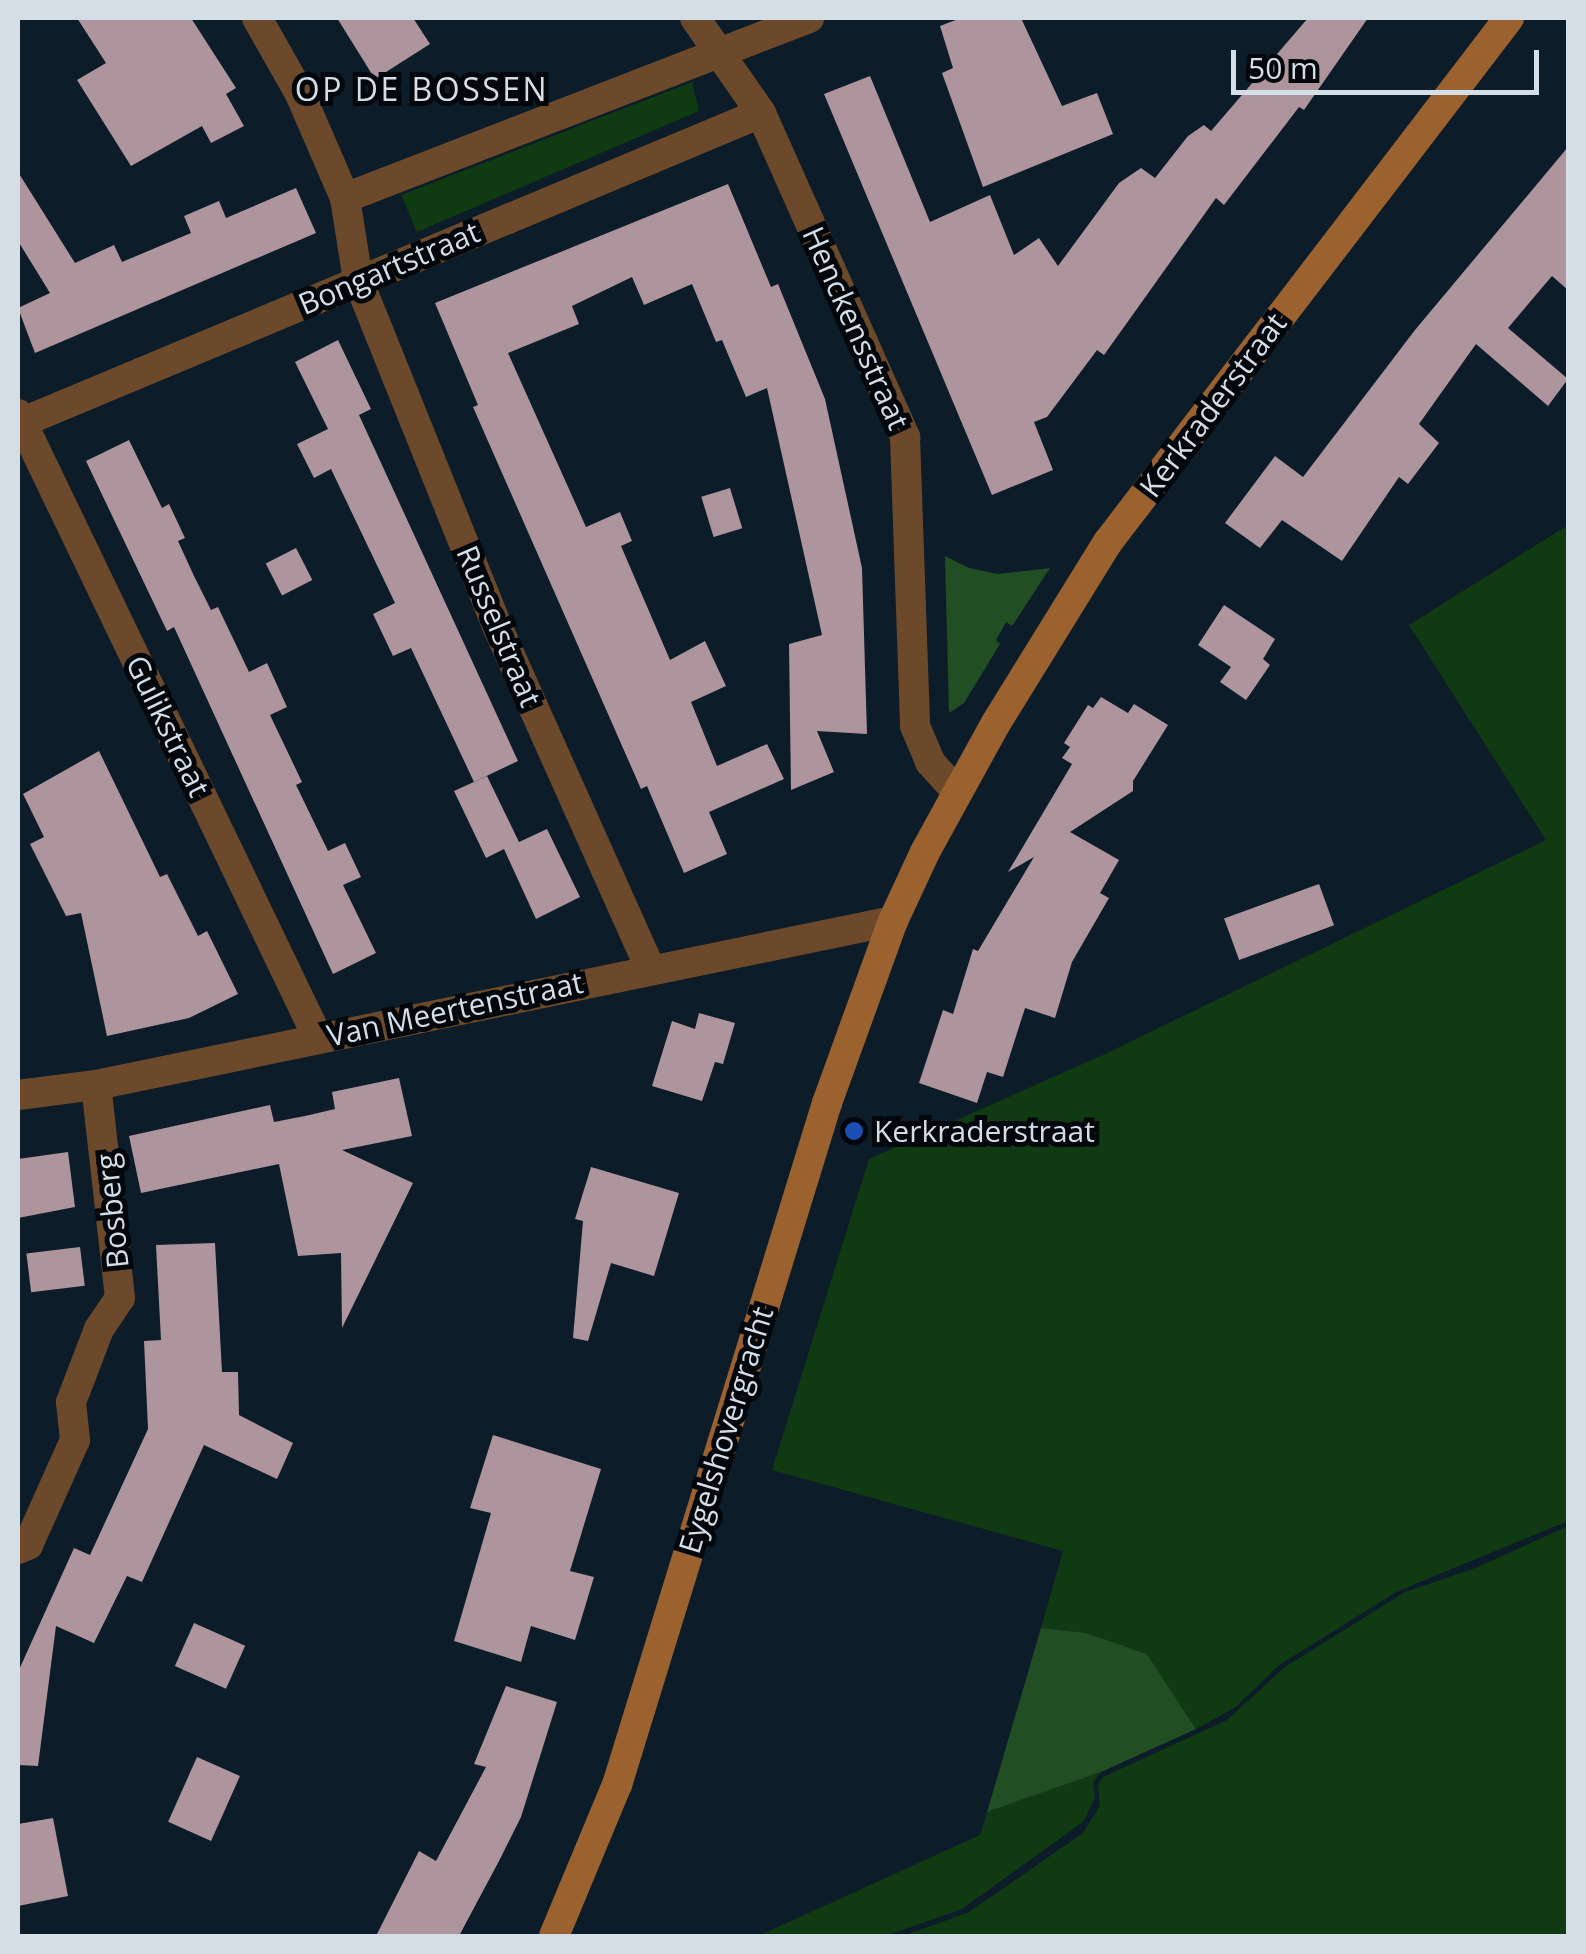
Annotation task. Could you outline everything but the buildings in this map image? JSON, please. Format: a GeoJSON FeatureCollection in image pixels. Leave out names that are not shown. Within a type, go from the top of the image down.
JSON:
{"type":"FeatureCollection","features":[{"type":"Feature","properties":{"kind":"street","name":"Russelstraat"},"geometry":{"type":"LineString","coordinates":[[257,18],[300,94],[345,198],[358,280],[497,626],[650,968]]}},
{"type":"Feature","properties":{"kind":"street","name":"Henckensstraat"},"geometry":{"type":"LineString","coordinates":[[695,18],[761,113],[906,437],[915,726],[930,762],[957,792]]}},
{"type":"Feature","properties":{"kind":"street"},"geometry":{"type":"LineString","coordinates":[[345,198],[809,18]]}},
{"type":"Feature","properties":{"kind":"street","name":"Kerkraderstraat"},"geometry":{"type":"LineString","coordinates":[[893,920],[957,792],[1108,542],[1510,18]]}},
{"type":"Feature","properties":{"kind":"street","name":"Bongartstraat"},"geometry":{"type":"LineString","coordinates":[[19,420],[761,113]]}},
{"type":"Feature","properties":{"kind":"street","name":"Gulikstraat"},"geometry":{"type":"LineString","coordinates":[[19,420],[318,1038]]}},
{"type":"Feature","properties":{"kind":"street","name":"Van Meertenstraat"},"geometry":{"type":"LineString","coordinates":[[18,1095],[96,1086],[893,920]]}},
{"type":"Feature","properties":{"kind":"street","name":"Eygelshovergracht"},"geometry":{"type":"LineString","coordinates":[[554,1936],[617,1786],[821,1121],[893,920]]}},
{"type":"Feature","properties":{"kind":"street","name":"Bosberg"},"geometry":{"type":"LineString","coordinates":[[18,1549],[28,1544],[75,1440],[71,1402],[99,1329],[120,1298],[96,1086]]}},
{"type":"Feature","properties":{"kind":"green space"},"geometry":{"type":"Polygon","coordinates":[[[692,82],[699,111],[417,232],[401,195],[692,82]]]}},
{"type":"Feature","properties":{"kind":"green space"},"geometry":{"type":"Polygon","coordinates":[[[1568,525],[1568,1521],[1396,1592],[1279,1665],[1236,1707],[1196,1729],[1147,1654],[1086,1633],[1041,1628],[1063,1551],[772,1470],[869,1159],[1105,1054],[1546,840],[1409,625],[1568,525]]]}},
{"type":"Feature","properties":{"kind":"green space"},"geometry":{"type":"Polygon","coordinates":[[[945,556],[969,568],[998,574],[1050,568],[1012,626],[1006,622],[996,640],[1000,644],[964,703],[949,713],[945,556]]]}},
{"type":"Feature","properties":{"kind":"green space"},"geometry":{"type":"Polygon","coordinates":[[[1568,1526],[1568,1936],[903,1936],[969,1912],[1083,1833],[1100,1806],[1098,1785],[1103,1777],[1227,1720],[1285,1667],[1405,1592],[1478,1567],[1568,1526]]]}},
{"type":"Feature","properties":{"kind":"green space"},"geometry":{"type":"Polygon","coordinates":[[[1041,1628],[1086,1633],[1147,1654],[1196,1729],[1101,1772],[987,1812],[1041,1628]]]}},
{"type":"Feature","properties":{"kind":"green space"},"geometry":{"type":"Polygon","coordinates":[[[1101,1772],[1093,1783],[1095,1798],[1083,1822],[962,1909],[885,1936],[758,1936],[980,1835],[987,1812],[1101,1772]]]}},
{"type":"Feature","properties":{"kind":"place","name":"Kerkraderstraat"},"geometry":{"type":"Point","coordinates":[854,1131]}},
{"type":"Feature","properties":{"kind":"district","name":"OP DE BOSSEN"},"geometry":{"type":"Point","coordinates":[422,89]}}]}
